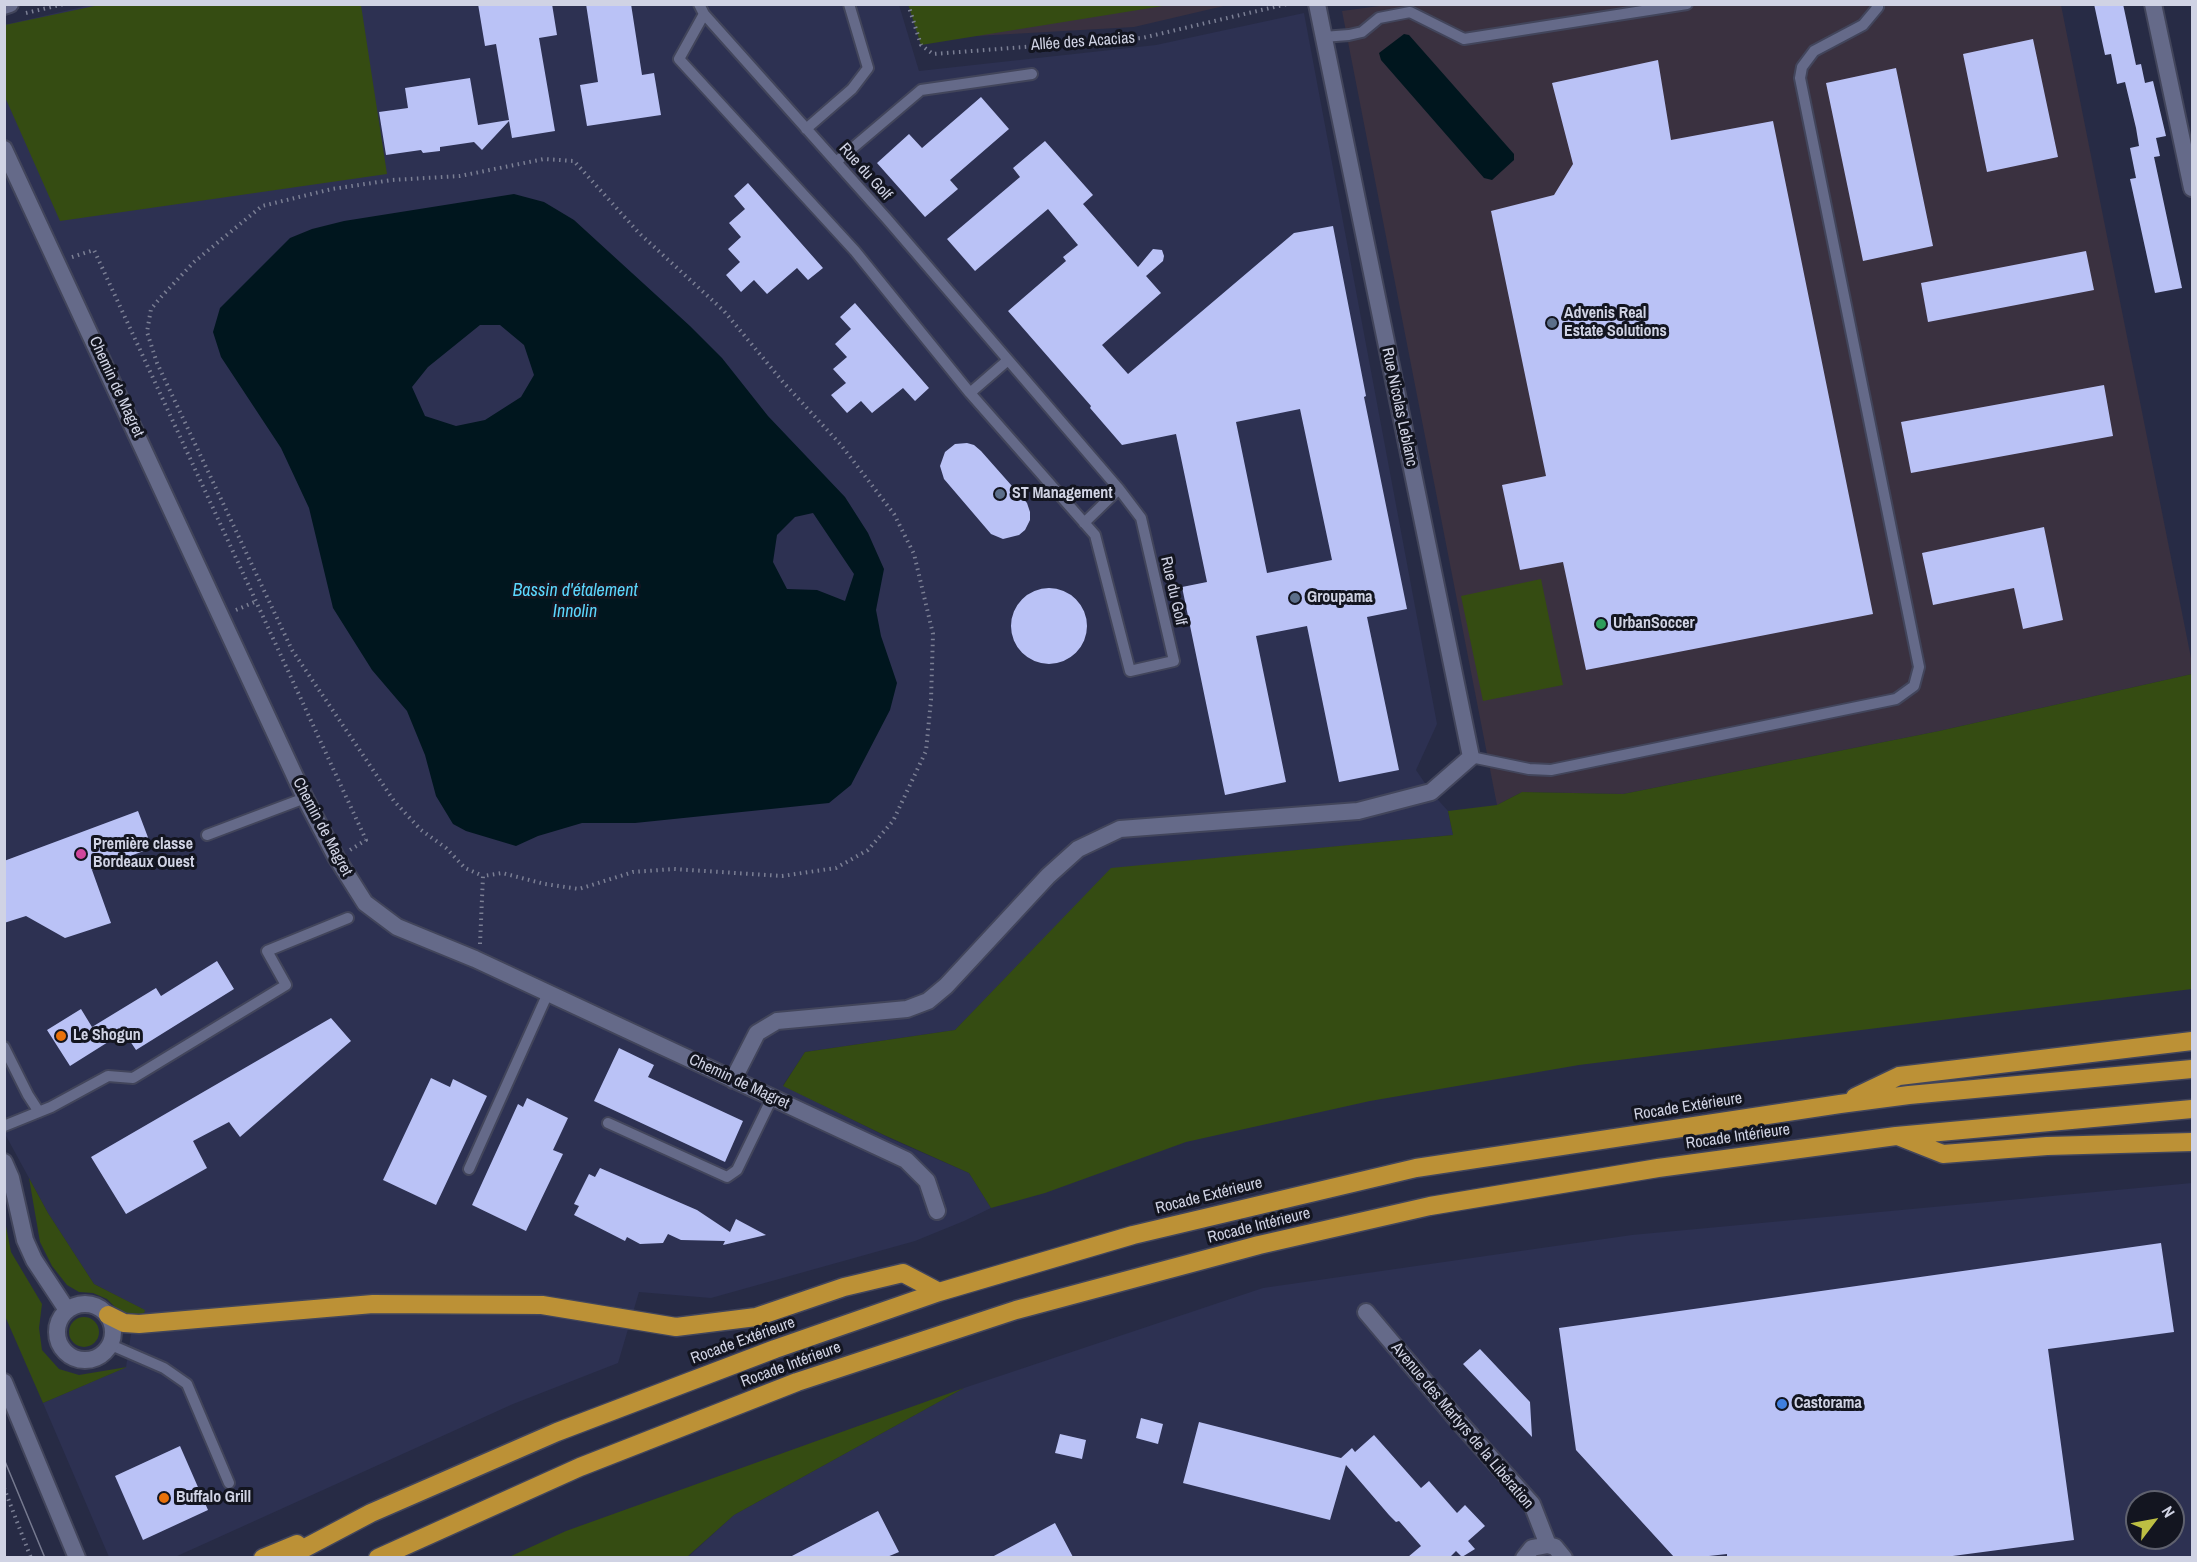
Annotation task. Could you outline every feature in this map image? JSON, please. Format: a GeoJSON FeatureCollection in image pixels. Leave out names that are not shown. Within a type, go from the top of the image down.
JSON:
{"type":"FeatureCollection","features":[{"type":"Feature","properties":{"kind":"highway"},"geometry":{"type":"LineString","coordinates":[[1840,1104],[1899,1076],[2193,1041]]}},
{"type":"Feature","properties":{"kind":"highway","name":"Rocade Extérieure"},"geometry":{"type":"LineString","coordinates":[[286,1557],[371,1514],[557,1432],[775,1349],[939,1292],[1132,1235],[1416,1168],[1840,1104],[2193,1069]]}},
{"type":"Feature","properties":{"kind":"highway","name":"Rocade Intérieure"},"geometry":{"type":"LineString","coordinates":[[378,1557],[580,1467],[797,1382],[1016,1310],[1259,1245],[1430,1206],[1658,1168],[1896,1136],[2193,1109]]}},
{"type":"Feature","properties":{"kind":"highway"},"geometry":{"type":"LineString","coordinates":[[1896,1136],[1942,1154],[2047,1146],[2193,1143]]}},
{"type":"Feature","properties":{"kind":"highway"},"geometry":{"type":"LineString","coordinates":[[108,1315],[124,1323],[139,1324],[373,1304],[542,1305],[676,1327],[756,1317],[844,1287],[903,1273],[939,1292]]}},
{"type":"Feature","properties":{"kind":"highway"},"geometry":{"type":"LineString","coordinates":[[263,1557],[371,1514]]}},
{"type":"Feature","properties":{"kind":"street","name":"Rue Nicolas Leblanc"},"geometry":{"type":"LineString","coordinates":[[1317,4],[1471,757]]}},
{"type":"Feature","properties":{"kind":"street"},"geometry":{"type":"LineString","coordinates":[[2153,4],[2193,188]]}},
{"type":"Feature","properties":{"kind":"street"},"geometry":{"type":"LineString","coordinates":[[4,6],[17,9]]}},
{"type":"Feature","properties":{"kind":"street","name":"Chemin de Magret"},"geometry":{"type":"LineString","coordinates":[[4,149],[305,798],[336,858],[365,903],[397,927],[475,959],[906,1160],[927,1181],[937,1211]]}},
{"type":"Feature","properties":{"kind":"street"},"geometry":{"type":"LineString","coordinates":[[734,1080],[757,1033],[777,1021],[906,1009],[928,1001],[946,986],[1048,876],[1078,849],[1120,829],[1358,811],[1431,792],[1471,757]]}},
{"type":"Feature","properties":{"kind":"street"},"geometry":{"type":"LineString","coordinates":[[4,1162],[11,1178],[25,1240],[34,1260],[67,1310]]}},
{"type":"Feature","properties":{"kind":"street"},"geometry":{"type":"LineString","coordinates":[[84,1303],[93,1305],[108,1315],[114,1329],[111,1345],[105,1352],[89,1360],[71,1357],[59,1344],[56,1335],[61,1317],[67,1310],[84,1303]]}},
{"type":"Feature","properties":{"kind":"street","name":"Avenue des Martyrs de la Libération"},"geometry":{"type":"LineString","coordinates":[[1366,1312],[1532,1504],[1548,1545]]}},
{"type":"Feature","properties":{"kind":"street"},"geometry":{"type":"LineString","coordinates":[[4,1382],[77,1557]]}},
{"type":"Feature","properties":{"kind":"street"},"geometry":{"type":"LineString","coordinates":[[1524,1557],[1532,1548],[1548,1545],[1555,1547],[1564,1557]]}},
{"type":"Feature","properties":{"kind":"lane"},"geometry":{"type":"LineString","coordinates":[[806,129],[852,89],[868,68],[849,4]]}},
{"type":"Feature","properties":{"kind":"lane"},"geometry":{"type":"LineString","coordinates":[[1323,37],[1362,32],[1379,18],[1410,12],[1464,39],[1687,4]]}},
{"type":"Feature","properties":{"kind":"lane"},"geometry":{"type":"LineString","coordinates":[[1471,757],[1529,769],[1551,770],[1896,699],[1914,686],[1919,667],[1800,78],[1802,67],[1814,51],[1863,25],[1878,7],[1875,4]]}},
{"type":"Feature","properties":{"kind":"lane"},"geometry":{"type":"LineString","coordinates":[[701,9],[679,59],[855,251],[970,393],[1084,523],[1119,489]]}},
{"type":"Feature","properties":{"kind":"lane","name":"Rue du Golf"},"geometry":{"type":"LineString","coordinates":[[701,9],[1008,360],[1119,489],[1141,518],[1174,661],[1130,671],[1095,535],[1084,523]]}},
{"type":"Feature","properties":{"kind":"lane"},"geometry":{"type":"LineString","coordinates":[[836,162],[921,90],[1032,74]]}},
{"type":"Feature","properties":{"kind":"lane"},"geometry":{"type":"LineString","coordinates":[[970,393],[1008,360]]}},
{"type":"Feature","properties":{"kind":"lane"},"geometry":{"type":"LineString","coordinates":[[207,835],[305,798]]}},
{"type":"Feature","properties":{"kind":"lane"},"geometry":{"type":"LineString","coordinates":[[4,1126],[39,1112],[108,1076],[133,1078],[286,985],[267,951],[348,918]]}},
{"type":"Feature","properties":{"kind":"lane"},"geometry":{"type":"LineString","coordinates":[[469,1169],[548,993]]}},
{"type":"Feature","properties":{"kind":"lane"},"geometry":{"type":"LineString","coordinates":[[4,1047],[39,1112]]}},
{"type":"Feature","properties":{"kind":"lane"},"geometry":{"type":"LineString","coordinates":[[608,1123],[727,1177],[737,1170],[772,1098]]}},
{"type":"Feature","properties":{"kind":"lane"},"geometry":{"type":"LineString","coordinates":[[111,1345],[164,1368],[187,1384],[229,1483]]}},
{"type":"Feature","properties":{"kind":"path"},"geometry":{"type":"LineString","coordinates":[[17,9],[64,4]]}},
{"type":"Feature","properties":{"kind":"path","name":"Allée des Acacias"},"geometry":{"type":"LineString","coordinates":[[908,4],[921,45],[933,54],[1142,38],[1287,4]]}},
{"type":"Feature","properties":{"kind":"path"},"geometry":{"type":"LineString","coordinates":[[544,159],[574,161],[639,233],[724,311],[841,445],[894,514],[914,554],[933,634],[931,700],[926,751],[893,821],[868,850],[836,868],[782,876],[674,869],[633,872],[579,889],[544,884],[502,873],[483,876],[465,868],[446,848],[421,830],[394,801],[292,650],[157,363],[147,332],[152,309],[161,297],[194,262],[262,206],[332,189],[382,182],[460,176],[544,159]]}},
{"type":"Feature","properties":{"kind":"path"},"geometry":{"type":"LineString","coordinates":[[58,262],[94,250],[366,840],[336,858]]}},
{"type":"Feature","properties":{"kind":"path"},"geometry":{"type":"LineString","coordinates":[[475,959],[480,942],[483,876]]}},
{"type":"Feature","properties":{"kind":"path"},"geometry":{"type":"LineString","coordinates":[[4,1488],[31,1557]]}},
{"type":"Feature","properties":{"kind":"shaded area"},"geometry":{"type":"Polygon","coordinates":[[[95,4],[899,5],[919,71],[1156,45],[1304,13],[1437,724],[1416,770],[1448,811],[1453,835],[1111,869],[955,1030],[805,1052],[783,1085],[893,1140],[969,1173],[991,1208],[915,1241],[711,1298],[639,1292],[618,1363],[513,1404],[175,1557],[109,1557],[43,1403],[126,1367],[131,1334],[144,1310],[94,1284],[48,1213],[5,1134],[4,25],[95,4]]]}},
{"type":"Feature","properties":{"kind":"shaded area"},"geometry":{"type":"Polygon","coordinates":[[[1394,4],[2061,5],[2192,663],[2192,674],[1939,731],[1623,794],[1522,792],[1497,805],[1342,11],[1394,4]]]}},
{"type":"Feature","properties":{"kind":"shaded area"},"geometry":{"type":"Polygon","coordinates":[[[932,5],[1228,5],[1134,27],[941,38],[932,5]]]}},
{"type":"Feature","properties":{"kind":"shaded area"},"geometry":{"type":"Polygon","coordinates":[[[2192,1183],[2192,1557],[687,1558],[734,1515],[964,1388],[1263,1288],[1632,1235],[2192,1183]]]}},
{"type":"Feature","properties":{"kind":"green space"},"geometry":{"type":"Polygon","coordinates":[[[104,4],[361,5],[387,174],[60,221],[5,97],[5,25],[104,4]]]}},
{"type":"Feature","properties":{"kind":"green space"},"geometry":{"type":"Polygon","coordinates":[[[908,4],[1169,4],[1169,5],[921,45],[908,4]]]}},
{"type":"Feature","properties":{"kind":"green space"},"geometry":{"type":"Polygon","coordinates":[[[1541,579],[1563,685],[1483,701],[1461,596],[1541,579]]]}},
{"type":"Feature","properties":{"kind":"green space"},"geometry":{"type":"Polygon","coordinates":[[[2192,674],[2192,989],[1579,1065],[1370,1101],[1186,1142],[1045,1193],[991,1208],[969,1173],[783,1086],[805,1052],[955,1030],[1111,868],[1453,835],[1448,811],[1497,805],[1522,792],[1623,794],[1939,731],[2192,674]]]}},
{"type":"Feature","properties":{"kind":"green space"},"geometry":{"type":"Polygon","coordinates":[[[29,1178],[48,1213],[94,1284],[145,1310],[143,1317],[130,1316],[118,1310],[107,1299],[93,1293],[79,1292],[67,1285],[52,1266],[40,1242],[29,1178]]]}},
{"type":"Feature","properties":{"kind":"green space"},"geometry":{"type":"Polygon","coordinates":[[[5,1221],[11,1252],[42,1304],[39,1328],[42,1350],[59,1369],[79,1375],[127,1367],[43,1403],[5,1316],[5,1221]]]}},
{"type":"Feature","properties":{"kind":"green space"},"geometry":{"type":"Polygon","coordinates":[[[84,1317],[95,1321],[99,1332],[95,1343],[84,1347],[73,1343],[69,1332],[73,1321],[84,1317]]]}},
{"type":"Feature","properties":{"kind":"green space"},"geometry":{"type":"Polygon","coordinates":[[[964,1388],[734,1515],[687,1557],[509,1557],[566,1531],[964,1388]]]}},
{"type":"Feature","properties":{"kind":"water"},"geometry":{"type":"Polygon","coordinates":[[[1404,34],[1409,35],[1514,154],[1514,160],[1492,180],[1484,178],[1381,60],[1379,53],[1404,34]]]}},
{"type":"Feature","properties":{"kind":"water","name":"Bassin d'étalement Innolin"},"geometry":{"type":"Polygon","coordinates":[[[514,194],[544,202],[574,220],[722,358],[768,416],[845,497],[868,533],[884,569],[876,610],[881,636],[897,683],[890,710],[851,785],[829,803],[635,823],[582,823],[538,836],[516,846],[466,831],[453,824],[436,796],[425,755],[407,711],[372,670],[333,608],[309,508],[281,448],[221,357],[213,332],[220,308],[290,238],[312,229],[344,221],[514,194]],[[480,325],[428,367],[412,387],[425,416],[456,426],[485,420],[521,397],[534,375],[524,345],[500,325],[480,325]],[[813,513],[795,517],[777,535],[773,562],[787,589],[817,590],[845,601],[854,574],[813,513]]]}},
{"type":"Feature","properties":{"kind":"building"},"geometry":{"type":"Polygon","coordinates":[[[478,4],[552,4],[557,35],[539,38],[555,131],[512,138],[509,121],[482,150],[474,142],[440,147],[440,151],[423,153],[421,150],[386,155],[379,112],[408,108],[405,88],[470,78],[478,125],[509,120],[496,44],[485,46],[478,4]]]}},
{"type":"Feature","properties":{"kind":"building"},"geometry":{"type":"Polygon","coordinates":[[[586,4],[631,4],[642,75],[654,73],[661,115],[587,126],[580,85],[598,82],[586,4]]]}},
{"type":"Feature","properties":{"kind":"building"},"geometry":{"type":"Polygon","coordinates":[[[2094,4],[2123,4],[2136,65],[2141,64],[2145,83],[2153,81],[2166,136],[2156,138],[2160,156],[2154,157],[2182,288],[2155,293],[2130,179],[2136,178],[2130,148],[2139,146],[2136,128],[2125,82],[2117,84],[2111,54],[2105,55],[2094,4]]]}},
{"type":"Feature","properties":{"kind":"building"},"geometry":{"type":"Polygon","coordinates":[[[2033,39],[2058,157],[1987,172],[1963,54],[2033,39]]]}},
{"type":"Feature","properties":{"kind":"building"},"geometry":{"type":"Polygon","coordinates":[[[1658,60],[1671,140],[1773,121],[1873,614],[1586,670],[1563,562],[1520,570],[1502,485],[1546,476],[1491,211],[1554,195],[1573,164],[1552,83],[1658,60]]]}},
{"type":"Feature","properties":{"kind":"building"},"geometry":{"type":"Polygon","coordinates":[[[1896,68],[1933,246],[1863,261],[1826,83],[1896,68]]]}},
{"type":"Feature","properties":{"kind":"building"},"geometry":{"type":"Polygon","coordinates":[[[981,97],[1009,129],[950,180],[958,189],[925,217],[877,163],[909,134],[922,148],[981,97]]]}},
{"type":"Feature","properties":{"kind":"building"},"geometry":{"type":"Polygon","coordinates":[[[1045,141],[1093,195],[1083,204],[1138,267],[1153,249],[1162,250],[1163,261],[1146,276],[1161,293],[1102,345],[1128,374],[1294,233],[1333,226],[1366,396],[1364,397],[1407,609],[1367,617],[1399,770],[1339,782],[1307,626],[1256,636],[1286,782],[1225,795],[1182,587],[1207,582],[1176,434],[1122,445],[1008,311],[1066,261],[1063,257],[1078,245],[1048,209],[975,271],[947,239],[1020,177],[1013,168],[1045,141]],[[1300,409],[1236,422],[1267,573],[1332,560],[1300,409]]]}},
{"type":"Feature","properties":{"kind":"building"},"geometry":{"type":"Polygon","coordinates":[[[748,183],[823,268],[808,280],[797,268],[767,294],[754,280],[741,292],[726,275],[740,262],[728,249],[741,237],[729,223],[745,209],[734,196],[748,183]]]}},
{"type":"Feature","properties":{"kind":"building"},"geometry":{"type":"Polygon","coordinates":[[[2086,251],[2094,290],[1928,322],[1921,283],[2086,251]]]}},
{"type":"Feature","properties":{"kind":"building"},"geometry":{"type":"Polygon","coordinates":[[[855,303],[929,388],[915,401],[903,388],[872,413],[861,401],[847,413],[831,395],[846,383],[833,369],[847,357],[835,344],[851,329],[840,317],[855,303]]]}},
{"type":"Feature","properties":{"kind":"building"},"geometry":{"type":"Polygon","coordinates":[[[2104,385],[2113,436],[1911,473],[1901,422],[2104,385]]]}},
{"type":"Feature","properties":{"kind":"building"},"geometry":{"type":"Polygon","coordinates":[[[967,443],[981,451],[1027,503],[1030,520],[1025,530],[1019,535],[1003,539],[991,534],[944,479],[940,466],[945,452],[955,444],[967,443]]]}},
{"type":"Feature","properties":{"kind":"building"},"geometry":{"type":"Polygon","coordinates":[[[2044,527],[2063,620],[2023,629],[2014,588],[1933,605],[1922,553],[2044,527]]]}},
{"type":"Feature","properties":{"kind":"building"},"geometry":{"type":"Polygon","coordinates":[[[1049,588],[1064,591],[1076,599],[1084,611],[1087,626],[1084,641],[1076,653],[1064,661],[1049,664],[1034,661],[1022,653],[1014,641],[1011,626],[1014,611],[1022,599],[1034,591],[1049,588]]]}},
{"type":"Feature","properties":{"kind":"building"},"geometry":{"type":"Polygon","coordinates":[[[138,811],[152,848],[92,870],[111,923],[65,938],[26,916],[4,923],[4,861],[138,811]]]}},
{"type":"Feature","properties":{"kind":"building"},"geometry":{"type":"Polygon","coordinates":[[[217,961],[234,989],[136,1050],[124,1032],[70,1066],[47,1030],[81,1009],[92,1027],[156,988],[161,996],[217,961]]]}},
{"type":"Feature","properties":{"kind":"building"},"geometry":{"type":"Polygon","coordinates":[[[331,1018],[351,1041],[240,1137],[229,1122],[193,1141],[207,1168],[126,1214],[91,1157],[331,1018]]]}},
{"type":"Feature","properties":{"kind":"building"},"geometry":{"type":"Polygon","coordinates":[[[619,1048],[654,1065],[648,1077],[743,1121],[725,1162],[594,1101],[619,1048]]]}},
{"type":"Feature","properties":{"kind":"building"},"geometry":{"type":"Polygon","coordinates":[[[431,1078],[450,1087],[453,1079],[487,1096],[436,1205],[383,1180],[431,1078]]]}},
{"type":"Feature","properties":{"kind":"building"},"geometry":{"type":"Polygon","coordinates":[[[527,1098],[568,1118],[553,1150],[563,1154],[526,1231],[472,1205],[518,1104],[523,1107],[527,1098]]]}},
{"type":"Feature","properties":{"kind":"building"},"geometry":{"type":"Polygon","coordinates":[[[600,1168],[697,1210],[730,1232],[736,1219],[766,1235],[723,1245],[725,1241],[681,1240],[668,1234],[663,1243],[640,1244],[627,1237],[625,1241],[574,1215],[579,1206],[574,1204],[589,1174],[595,1177],[600,1168]]]}},
{"type":"Feature","properties":{"kind":"building","name":"Castorama"},"geometry":{"type":"Polygon","coordinates":[[[2161,1243],[2174,1332],[2048,1349],[2074,1540],[1945,1557],[1727,1557],[1727,1554],[1674,1557],[1576,1450],[1559,1328],[2161,1243]]]}},
{"type":"Feature","properties":{"kind":"building"},"geometry":{"type":"Polygon","coordinates":[[[1480,1349],[1530,1402],[1532,1437],[1463,1364],[1480,1349]]]}},
{"type":"Feature","properties":{"kind":"building"},"geometry":{"type":"Polygon","coordinates":[[[1141,1418],[1163,1424],[1158,1444],[1136,1438],[1141,1418]]]}},
{"type":"Feature","properties":{"kind":"building"},"geometry":{"type":"Polygon","coordinates":[[[1199,1422],[1341,1458],[1352,1448],[1355,1452],[1374,1435],[1421,1488],[1429,1481],[1457,1513],[1465,1505],[1485,1526],[1468,1541],[1475,1549],[1462,1557],[1456,1551],[1450,1557],[1408,1557],[1421,1546],[1399,1521],[1396,1522],[1389,1515],[1346,1465],[1330,1520],[1183,1483],[1199,1422]]]}},
{"type":"Feature","properties":{"kind":"building"},"geometry":{"type":"Polygon","coordinates":[[[1060,1434],[1086,1440],[1082,1459],[1055,1453],[1060,1434]]]}},
{"type":"Feature","properties":{"kind":"building","name":"Buffalo Grill"},"geometry":{"type":"Polygon","coordinates":[[[180,1446],[208,1510],[143,1540],[115,1476],[180,1446]]]}},
{"type":"Feature","properties":{"kind":"building"},"geometry":{"type":"Polygon","coordinates":[[[878,1511],[899,1552],[887,1557],[790,1557],[878,1511]]]}},
{"type":"Feature","properties":{"kind":"building"},"geometry":{"type":"Polygon","coordinates":[[[1055,1523],[1073,1557],[992,1557],[1055,1523]]]}},
{"type":"Feature","properties":{"kind":"tram line"},"geometry":{"type":"LineString","coordinates":[[4,1459],[45,1558]]}},
{"type":"Feature","properties":{"kind":"place","name":"Advenis Real Estate Solutions"},"geometry":{"type":"Point","coordinates":[1552,323]}},
{"type":"Feature","properties":{"kind":"place","name":"ST Management"},"geometry":{"type":"Point","coordinates":[1000,494]}},
{"type":"Feature","properties":{"kind":"place","name":"Groupama"},"geometry":{"type":"Point","coordinates":[1295,598]}},
{"type":"Feature","properties":{"kind":"place","name":"UrbanSoccer"},"geometry":{"type":"Point","coordinates":[1601,624]}},
{"type":"Feature","properties":{"kind":"place","name":"Première classe Bordeaux Ouest"},"geometry":{"type":"Point","coordinates":[81,854]}},
{"type":"Feature","properties":{"kind":"place","name":"Le Shogun"},"geometry":{"type":"Point","coordinates":[61,1036]}},
{"type":"Feature","properties":{"kind":"place","name":"Castorama"},"geometry":{"type":"Point","coordinates":[1782,1404]}},
{"type":"Feature","properties":{"kind":"place","name":"Buffalo Grill"},"geometry":{"type":"Point","coordinates":[164,1498]}}]}
